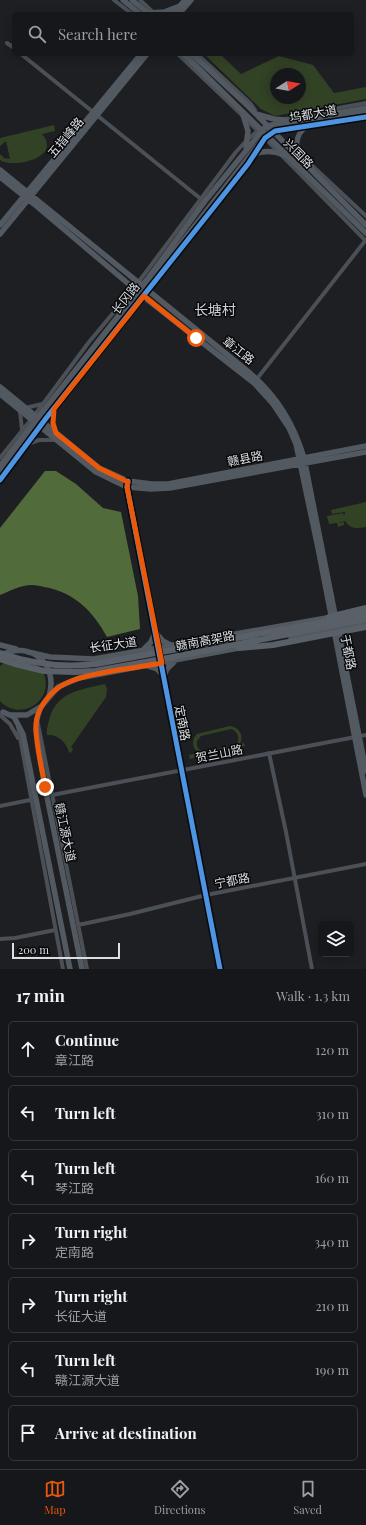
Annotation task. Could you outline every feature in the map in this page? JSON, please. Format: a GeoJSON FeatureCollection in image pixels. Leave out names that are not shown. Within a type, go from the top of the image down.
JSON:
{"type":"FeatureCollection","features":[{"type":"Feature","properties":{"kind":"highway"},"geometry":{"type":"LineString","coordinates":[[261,634],[366,609]]}},
{"type":"Feature","properties":{"kind":"highway","name":"赣南高架路"},"geometry":{"type":"LineString","coordinates":[[0,653],[38,663],[83,666],[366,614]]}},
{"type":"Feature","properties":{"kind":"highway","name":"赣南高架路"},"geometry":{"type":"LineString","coordinates":[[0,659],[44,671],[95,671],[366,619]]}},
{"type":"Feature","properties":{"kind":"highway"},"geometry":{"type":"LineString","coordinates":[[210,650],[273,645],[366,625]]}},
{"type":"Feature","properties":{"kind":"main road"},"geometry":{"type":"LineString","coordinates":[[123,0],[138,12]]}},
{"type":"Feature","properties":{"kind":"main road"},"geometry":{"type":"LineString","coordinates":[[132,0],[150,12]]}},
{"type":"Feature","properties":{"kind":"main road"},"geometry":{"type":"LineString","coordinates":[[181,11],[184,0]]}},
{"type":"Feature","properties":{"kind":"main road"},"geometry":{"type":"LineString","coordinates":[[160,12],[181,11],[191,0]]}},
{"type":"Feature","properties":{"kind":"main road","name":"五指峰路"},"geometry":{"type":"LineString","coordinates":[[0,225],[38,187],[95,113],[144,56]]}},
{"type":"Feature","properties":{"kind":"main road","name":"兴国路"},"geometry":{"type":"LineString","coordinates":[[186,56],[239,108],[262,134],[288,156],[366,233]]}},
{"type":"Feature","properties":{"kind":"main road","name":"兴国路"},"geometry":{"type":"LineString","coordinates":[[194,56],[270,128],[366,225]]}},
{"type":"Feature","properties":{"kind":"main road"},"geometry":{"type":"LineString","coordinates":[[239,108],[248,129],[245,151]]}},
{"type":"Feature","properties":{"kind":"main road"},"geometry":{"type":"LineString","coordinates":[[249,108],[258,115],[282,120],[305,118]]}},
{"type":"Feature","properties":{"kind":"main road","name":"坞都大道"},"geometry":{"type":"LineString","coordinates":[[270,128],[305,118],[366,108]]}},
{"type":"Feature","properties":{"kind":"main road","name":"坞都大道"},"geometry":{"type":"LineString","coordinates":[[270,128],[313,123],[366,114]]}},
{"type":"Feature","properties":{"kind":"main road"},"geometry":{"type":"LineString","coordinates":[[301,160],[297,151],[298,137],[306,127],[313,123]]}},
{"type":"Feature","properties":{"kind":"main road"},"geometry":{"type":"LineString","coordinates":[[262,134],[270,128]]}},
{"type":"Feature","properties":{"kind":"main road","name":"长冈路"},"geometry":{"type":"LineString","coordinates":[[144,286],[245,151],[262,134]]}},
{"type":"Feature","properties":{"kind":"main road","name":"长冈路"},"geometry":{"type":"LineString","coordinates":[[0,466],[37,422],[139,292],[247,159],[262,134]]}},
{"type":"Feature","properties":{"kind":"main road"},"geometry":{"type":"LineString","coordinates":[[247,159],[255,154],[266,151],[278,152],[288,156]]}},
{"type":"Feature","properties":{"kind":"main road","name":"章江路"},"geometry":{"type":"LineString","coordinates":[[0,170],[139,292],[256,381]]}},
{"type":"Feature","properties":{"kind":"main road","name":"章江路"},"geometry":{"type":"LineString","coordinates":[[0,177],[28,196],[144,286],[256,381],[277,401],[293,426],[302,461],[336,630]]}},
{"type":"Feature","properties":{"kind":"main road","name":"五指峰路"},"geometry":{"type":"LineString","coordinates":[[0,234],[28,196]]}},
{"type":"Feature","properties":{"kind":"main road"},"geometry":{"type":"LineString","coordinates":[[0,387],[56,440],[96,472],[128,484]]}},
{"type":"Feature","properties":{"kind":"main road"},"geometry":{"type":"LineString","coordinates":[[0,394],[22,409]]}},
{"type":"Feature","properties":{"kind":"main road"},"geometry":{"type":"LineString","coordinates":[[37,422],[56,433],[99,468],[128,484]]}},
{"type":"Feature","properties":{"kind":"main road","name":"长冈路"},"geometry":{"type":"LineString","coordinates":[[0,474],[37,422]]}},
{"type":"Feature","properties":{"kind":"main road","name":"赣县路"},"geometry":{"type":"LineString","coordinates":[[128,484],[151,489],[170,488],[302,461],[366,446]]}},
{"type":"Feature","properties":{"kind":"main road","name":"赣县路"},"geometry":{"type":"LineString","coordinates":[[302,461],[366,452]]}},
{"type":"Feature","properties":{"kind":"main road","name":"长征大道"},"geometry":{"type":"LineString","coordinates":[[0,645],[50,657],[94,659],[334,617],[366,609]]}},
{"type":"Feature","properties":{"kind":"main road"},"geometry":{"type":"LineString","coordinates":[[1,712],[14,716],[33,713],[58,687],[74,680],[366,625]]}},
{"type":"Feature","properties":{"kind":"main road","name":"于都路"},"geometry":{"type":"LineString","coordinates":[[336,630],[357,737],[366,795]]}},
{"type":"Feature","properties":{"kind":"main road"},"geometry":{"type":"LineString","coordinates":[[140,652],[149,644],[155,632],[172,646]]}},
{"type":"Feature","properties":{"kind":"main road"},"geometry":{"type":"LineString","coordinates":[[0,656],[19,650]]}},
{"type":"Feature","properties":{"kind":"main road"},"geometry":{"type":"LineString","coordinates":[[28,652],[39,657],[47,666],[49,672],[51,689],[44,703]]}},
{"type":"Feature","properties":{"kind":"main road"},"geometry":{"type":"LineString","coordinates":[[144,666],[155,668],[164,676],[167,669],[176,660]]}},
{"type":"Feature","properties":{"kind":"main road","name":"赣江源大道"},"geometry":{"type":"LineString","coordinates":[[44,703],[40,708],[37,719],[37,735],[45,787],[82,969]]}},
{"type":"Feature","properties":{"kind":"main road"},"geometry":{"type":"LineString","coordinates":[[1,712],[14,717],[17,721]]}},
{"type":"Feature","properties":{"kind":"main road","name":"赣江源大道"},"geometry":{"type":"LineString","coordinates":[[17,721],[24,739],[70,969]]}},
{"type":"Feature","properties":{"kind":"main road","name":"于都路"},"geometry":{"type":"LineString","coordinates":[[357,737],[366,771]]}},
{"type":"Feature","properties":{"kind":"street"},"geometry":{"type":"LineString","coordinates":[[114,0],[129,12]]}},
{"type":"Feature","properties":{"kind":"street"},"geometry":{"type":"LineString","coordinates":[[140,0],[150,12]]}},
{"type":"Feature","properties":{"kind":"street"},"geometry":{"type":"LineString","coordinates":[[7,43],[12,47]]}},
{"type":"Feature","properties":{"kind":"street"},"geometry":{"type":"LineString","coordinates":[[24,56],[201,199]]}},
{"type":"Feature","properties":{"kind":"street"},"geometry":{"type":"LineString","coordinates":[[180,56],[262,134],[366,241],[256,381]]}},
{"type":"Feature","properties":{"kind":"street"},"geometry":{"type":"LineString","coordinates":[[199,56],[250,103],[258,115],[270,128],[297,151],[366,216]]}},
{"type":"Feature","properties":{"kind":"street"},"geometry":{"type":"LineString","coordinates":[[270,128],[282,120],[366,103]]}},
{"type":"Feature","properties":{"kind":"street"},"geometry":{"type":"LineString","coordinates":[[270,128],[306,127],[366,117]]}},
{"type":"Feature","properties":{"kind":"street"},"geometry":{"type":"LineString","coordinates":[[144,286],[201,199],[247,140],[262,134]]}},
{"type":"Feature","properties":{"kind":"street"},"geometry":{"type":"LineString","coordinates":[[0,458],[22,431],[54,409],[139,292],[255,154],[262,134]]}},
{"type":"Feature","properties":{"kind":"street"},"geometry":{"type":"LineString","coordinates":[[0,480],[28,444],[37,422],[42,404],[89,342],[139,292]]}},
{"type":"Feature","properties":{"kind":"street"},"geometry":{"type":"LineString","coordinates":[[22,431],[22,409],[42,404]]}},
{"type":"Feature","properties":{"kind":"street"},"geometry":{"type":"LineString","coordinates":[[54,409],[53,423],[56,433]]}},
{"type":"Feature","properties":{"kind":"street"},"geometry":{"type":"LineString","coordinates":[[28,444],[39,440],[56,440]]}},
{"type":"Feature","properties":{"kind":"street","name":"定南路"},"geometry":{"type":"LineString","coordinates":[[128,484],[220,969]]}},
{"type":"Feature","properties":{"kind":"street"},"geometry":{"type":"LineString","coordinates":[[1,712],[21,743]]}},
{"type":"Feature","properties":{"kind":"street"},"geometry":{"type":"LineString","coordinates":[[37,719],[87,969]]}},
{"type":"Feature","properties":{"kind":"street"},"geometry":{"type":"LineString","coordinates":[[17,721],[30,800],[63,969]]}},
{"type":"Feature","properties":{"kind":"street","name":"贺兰山路"},"geometry":{"type":"LineString","coordinates":[[52,795],[366,735]]}},
{"type":"Feature","properties":{"kind":"street"},"geometry":{"type":"LineString","coordinates":[[269,753],[284,818],[312,969]]}},
{"type":"Feature","properties":{"kind":"street"},"geometry":{"type":"LineString","coordinates":[[0,806],[30,800]]}},
{"type":"Feature","properties":{"kind":"street","name":"宁都路"},"geometry":{"type":"LineString","coordinates":[[78,925],[206,895],[366,864]]}},
{"type":"Feature","properties":{"kind":"street"},"geometry":{"type":"LineString","coordinates":[[0,939],[15,938],[55,930]]}},
{"type":"Feature","properties":{"kind":"shaded area"},"geometry":{"type":"Polygon","coordinates":[[[206,56],[222,56],[241,74],[279,56],[313,65],[334,93],[366,87],[366,99],[275,116],[261,109],[206,56]]]}},
{"type":"Feature","properties":{"kind":"shaded area"},"geometry":{"type":"Polygon","coordinates":[[[54,125],[55,131],[42,134],[47,142],[46,149],[41,155],[24,162],[15,163],[0,160],[0,154],[4,158],[10,159],[6,141],[0,146],[0,138],[54,125]]]}},
{"type":"Feature","properties":{"kind":"shaded area"},"geometry":{"type":"Polygon","coordinates":[[[45,471],[56,471],[76,484],[103,508],[121,512],[138,596],[140,629],[107,637],[102,628],[82,604],[65,593],[41,586],[24,586],[0,595],[0,528],[45,471]]]}},
{"type":"Feature","properties":{"kind":"shaded area"},"geometry":{"type":"Polygon","coordinates":[[[366,502],[366,527],[354,528],[349,526],[345,521],[338,523],[344,522],[344,525],[338,527],[337,523],[329,524],[327,516],[343,513],[344,516],[345,512],[332,514],[331,510],[366,502]]]}},
{"type":"Feature","properties":{"kind":"shaded area"},"geometry":{"type":"Polygon","coordinates":[[[13,658],[35,664],[41,668],[46,682],[45,691],[41,699],[26,709],[17,710],[8,707],[0,701],[0,666],[13,658]]]}},
{"type":"Feature","properties":{"kind":"shaded area"},"geometry":{"type":"Polygon","coordinates":[[[105,684],[107,689],[106,697],[71,747],[73,749],[71,753],[61,739],[55,736],[47,735],[49,720],[53,710],[64,697],[78,690],[105,684]]]}},
{"type":"Feature","properties":{"kind":"shaded area"},"geometry":{"type":"Polygon","coordinates":[[[230,726],[239,730],[242,738],[240,744],[244,743],[245,746],[190,759],[189,755],[198,753],[193,744],[197,734],[230,726]],[[231,729],[201,736],[197,741],[197,746],[199,749],[205,751],[233,746],[237,742],[238,735],[231,729]]]}},
{"type":"Feature","properties":{"kind":"cycle path"},"geometry":{"type":"LineString","coordinates":[[0,480],[47,417],[248,164],[265,138],[275,131],[366,117]]}},
{"type":"Feature","properties":{"kind":"cycle path"},"geometry":{"type":"LineString","coordinates":[[128,481],[127,487],[220,969]]}},
{"type":"Feature","properties":{"kind":"district","name":"长塘村"},"geometry":{"type":"Point","coordinates":[215,309]}},
{"type":"Feature","properties":{"kind":"route"},"geometry":{"type":"LineString","coordinates":[[45,787],[36,724],[40,708],[55,690],[58,687],[79,678],[162,663],[127,487],[128,482],[99,468],[56,433],[53,423],[54,409],[144,296],[196,338]]}}]}
